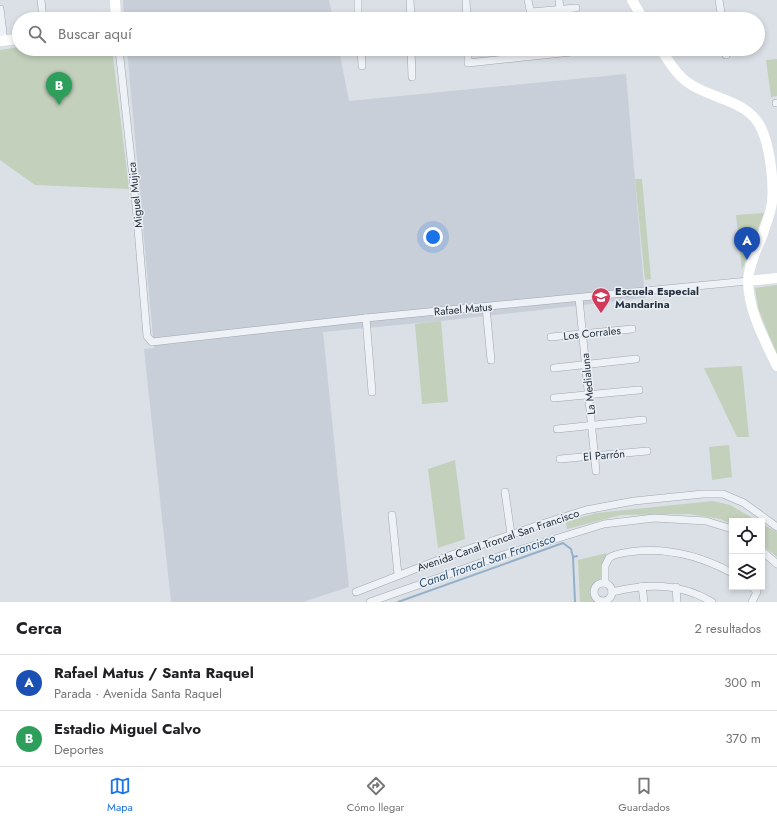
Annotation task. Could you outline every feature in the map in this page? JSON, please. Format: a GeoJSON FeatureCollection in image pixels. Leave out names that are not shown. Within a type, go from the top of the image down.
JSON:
{"type":"FeatureCollection","features":[{"type":"Feature","properties":{"kind":"main road"},"geometry":{"type":"LineString","coordinates":[[114,0],[115,12]]}},
{"type":"Feature","properties":{"kind":"main road"},"geometry":{"type":"LineString","coordinates":[[634,1],[640,12]]}},
{"type":"Feature","properties":{"kind":"main road"},"geometry":{"type":"LineString","coordinates":[[2,41],[12,40]]}},
{"type":"Feature","properties":{"kind":"main road"},"geometry":{"type":"LineString","coordinates":[[666,56],[683,79],[694,87],[738,105],[756,121],[762,130],[768,155],[772,188],[772,203],[769,216],[751,267],[748,281],[752,308],[777,366]]}},
{"type":"Feature","properties":{"kind":"main road","name":"Rafael Matus"},"geometry":{"type":"LineString","coordinates":[[748,281],[777,278]]}},
{"type":"Feature","properties":{"kind":"street"},"geometry":{"type":"LineString","coordinates":[[41,0],[42,12]]}},
{"type":"Feature","properties":{"kind":"street"},"geometry":{"type":"LineString","coordinates":[[358,0],[358,12]]}},
{"type":"Feature","properties":{"kind":"street"},"geometry":{"type":"LineString","coordinates":[[410,0],[411,12]]}},
{"type":"Feature","properties":{"kind":"street"},"geometry":{"type":"LineString","coordinates":[[466,0],[467,12]]}},
{"type":"Feature","properties":{"kind":"street"},"geometry":{"type":"LineString","coordinates":[[528,0],[531,12]]}},
{"type":"Feature","properties":{"kind":"street"},"geometry":{"type":"LineString","coordinates":[[559,0],[560,9]]}},
{"type":"Feature","properties":{"kind":"street"},"geometry":{"type":"LineString","coordinates":[[719,0],[721,12]]}},
{"type":"Feature","properties":{"kind":"street"},"geometry":{"type":"LineString","coordinates":[[546,12],[576,8]]}},
{"type":"Feature","properties":{"kind":"street"},"geometry":{"type":"LineString","coordinates":[[0,9],[2,41]]}},
{"type":"Feature","properties":{"kind":"street","name":"Miguel Mujica"},"geometry":{"type":"LineString","coordinates":[[120,56],[136,205],[147,336],[150,341]]}},
{"type":"Feature","properties":{"kind":"street"},"geometry":{"type":"LineString","coordinates":[[361,56],[362,66]]}},
{"type":"Feature","properties":{"kind":"street"},"geometry":{"type":"LineString","coordinates":[[411,56],[412,77]]}},
{"type":"Feature","properties":{"kind":"street"},"geometry":{"type":"LineString","coordinates":[[468,56],[468,64],[516,56]]}},
{"type":"Feature","properties":{"kind":"street","name":"Rafael Matus"},"geometry":{"type":"LineString","coordinates":[[150,341],[154,342],[366,318],[748,281]]}},
{"type":"Feature","properties":{"kind":"street","name":"La Medialuna"},"geometry":{"type":"LineString","coordinates":[[579,298],[596,471]]}},
{"type":"Feature","properties":{"kind":"street"},"geometry":{"type":"LineString","coordinates":[[486,307],[491,360]]}},
{"type":"Feature","properties":{"kind":"street"},"geometry":{"type":"LineString","coordinates":[[366,318],[372,392]]}},
{"type":"Feature","properties":{"kind":"street","name":"Los Corrales"},"geometry":{"type":"LineString","coordinates":[[552,337],[632,329]]}},
{"type":"Feature","properties":{"kind":"street"},"geometry":{"type":"LineString","coordinates":[[554,368],[636,359]]}},
{"type":"Feature","properties":{"kind":"street"},"geometry":{"type":"LineString","coordinates":[[554,398],[640,390]]}},
{"type":"Feature","properties":{"kind":"street"},"geometry":{"type":"LineString","coordinates":[[557,429],[643,420]]}},
{"type":"Feature","properties":{"kind":"street","name":"El Parrón"},"geometry":{"type":"LineString","coordinates":[[560,459],[647,451]]}},
{"type":"Feature","properties":{"kind":"street"},"geometry":{"type":"LineString","coordinates":[[505,492],[511,534]]}},
{"type":"Feature","properties":{"kind":"street","name":"Avenida Canal Troncal San Francisco"},"geometry":{"type":"LineString","coordinates":[[356,592],[398,575],[511,534],[567,516],[606,506],[634,501],[724,494],[735,498],[777,527]]}},
{"type":"Feature","properties":{"kind":"street"},"geometry":{"type":"LineString","coordinates":[[392,515],[398,575]]}},
{"type":"Feature","properties":{"kind":"street","name":"Avenida Canal Troncal San Francisco"},"geometry":{"type":"LineString","coordinates":[[370,602],[497,557],[604,524],[654,518],[706,521],[729,529]]}},
{"type":"Feature","properties":{"kind":"street"},"geometry":{"type":"LineString","coordinates":[[605,583],[605,566],[608,558],[623,553],[644,551],[666,551],[689,556],[711,563],[729,572]]}},
{"type":"Feature","properties":{"kind":"street"},"geometry":{"type":"LineString","coordinates":[[765,554],[777,564]]}},
{"type":"Feature","properties":{"kind":"street"},"geometry":{"type":"LineString","coordinates":[[605,583],[610,586],[612,592],[611,597],[606,601],[597,599],[594,591],[599,584],[605,583]]}},
{"type":"Feature","properties":{"kind":"street"},"geometry":{"type":"LineString","coordinates":[[612,592],[642,586],[676,587],[712,602]]}},
{"type":"Feature","properties":{"kind":"street"},"geometry":{"type":"LineString","coordinates":[[642,586],[644,602]]}},
{"type":"Feature","properties":{"kind":"street"},"geometry":{"type":"LineString","coordinates":[[676,587],[677,602]]}},
{"type":"Feature","properties":{"kind":"street"},"geometry":{"type":"LineString","coordinates":[[752,602],[757,592],[755,590]]}},
{"type":"Feature","properties":{"kind":"shaded area"},"geometry":{"type":"Polygon","coordinates":[[[123,0],[329,0],[332,12],[124,12],[123,0]]]}},
{"type":"Feature","properties":{"kind":"shaded area"},"geometry":{"type":"Polygon","coordinates":[[[128,56],[340,56],[349,101],[626,74],[645,298],[441,321],[323,332],[349,587],[303,602],[171,602],[144,349],[154,348],[128,56]]]}},
{"type":"Feature","properties":{"kind":"green space"},"geometry":{"type":"Polygon","coordinates":[[[12,48],[12,56],[113,56],[129,189],[35,185],[0,160],[0,50],[12,48]]]}},
{"type":"Feature","properties":{"kind":"green space"},"geometry":{"type":"Polygon","coordinates":[[[777,59],[777,96],[771,97],[766,60],[777,59]]]}},
{"type":"Feature","properties":{"kind":"green space"},"geometry":{"type":"Polygon","coordinates":[[[635,179],[642,179],[651,279],[645,280],[635,179]]]}},
{"type":"Feature","properties":{"kind":"green space"},"geometry":{"type":"Polygon","coordinates":[[[764,213],[742,270],[736,215],[764,213]]]}},
{"type":"Feature","properties":{"kind":"green space"},"geometry":{"type":"Polygon","coordinates":[[[777,285],[777,355],[758,308],[755,288],[777,285]]]}},
{"type":"Feature","properties":{"kind":"green space"},"geometry":{"type":"Polygon","coordinates":[[[441,321],[448,402],[422,404],[415,324],[441,321]]]}},
{"type":"Feature","properties":{"kind":"green space"},"geometry":{"type":"Polygon","coordinates":[[[742,366],[749,437],[737,437],[704,368],[742,366]]]}},
{"type":"Feature","properties":{"kind":"green space"},"geometry":{"type":"Polygon","coordinates":[[[729,445],[732,477],[712,480],[709,447],[729,445]]]}},
{"type":"Feature","properties":{"kind":"green space"},"geometry":{"type":"Polygon","coordinates":[[[455,460],[465,539],[438,548],[428,469],[455,460]]]}},
{"type":"Feature","properties":{"kind":"green space"},"geometry":{"type":"Polygon","coordinates":[[[713,501],[730,505],[753,518],[729,518],[729,523],[720,519],[689,514],[621,515],[567,529],[566,522],[596,513],[713,501]]]}},
{"type":"Feature","properties":{"kind":"green space"},"geometry":{"type":"Polygon","coordinates":[[[765,526],[777,532],[777,557],[765,547],[765,526]]]}},
{"type":"Feature","properties":{"kind":"green space"},"geometry":{"type":"Polygon","coordinates":[[[607,553],[604,560],[602,577],[593,588],[594,597],[601,602],[580,602],[578,560],[607,553]]]}},
{"type":"Feature","properties":{"kind":"waterway","name":"Canal Troncal San Francisco"},"geometry":{"type":"LineString","coordinates":[[398,602],[563,543],[571,549],[573,557],[577,556]]}},
{"type":"Feature","properties":{"kind":"waterway"},"geometry":{"type":"LineString","coordinates":[[573,557],[575,602]]}},
{"type":"Feature","properties":{"kind":"place","name":"Estadio Miguel Calvo"},"geometry":{"type":"Point","coordinates":[59,105]}},
{"type":"Feature","properties":{"kind":"place","name":"Rafael Matus / Santa Raquel"},"geometry":{"type":"Point","coordinates":[747,260]}},
{"type":"Feature","properties":{"kind":"place","name":"Escuela Especial Mandarina"},"geometry":{"type":"Point","coordinates":[601,314]}}]}
